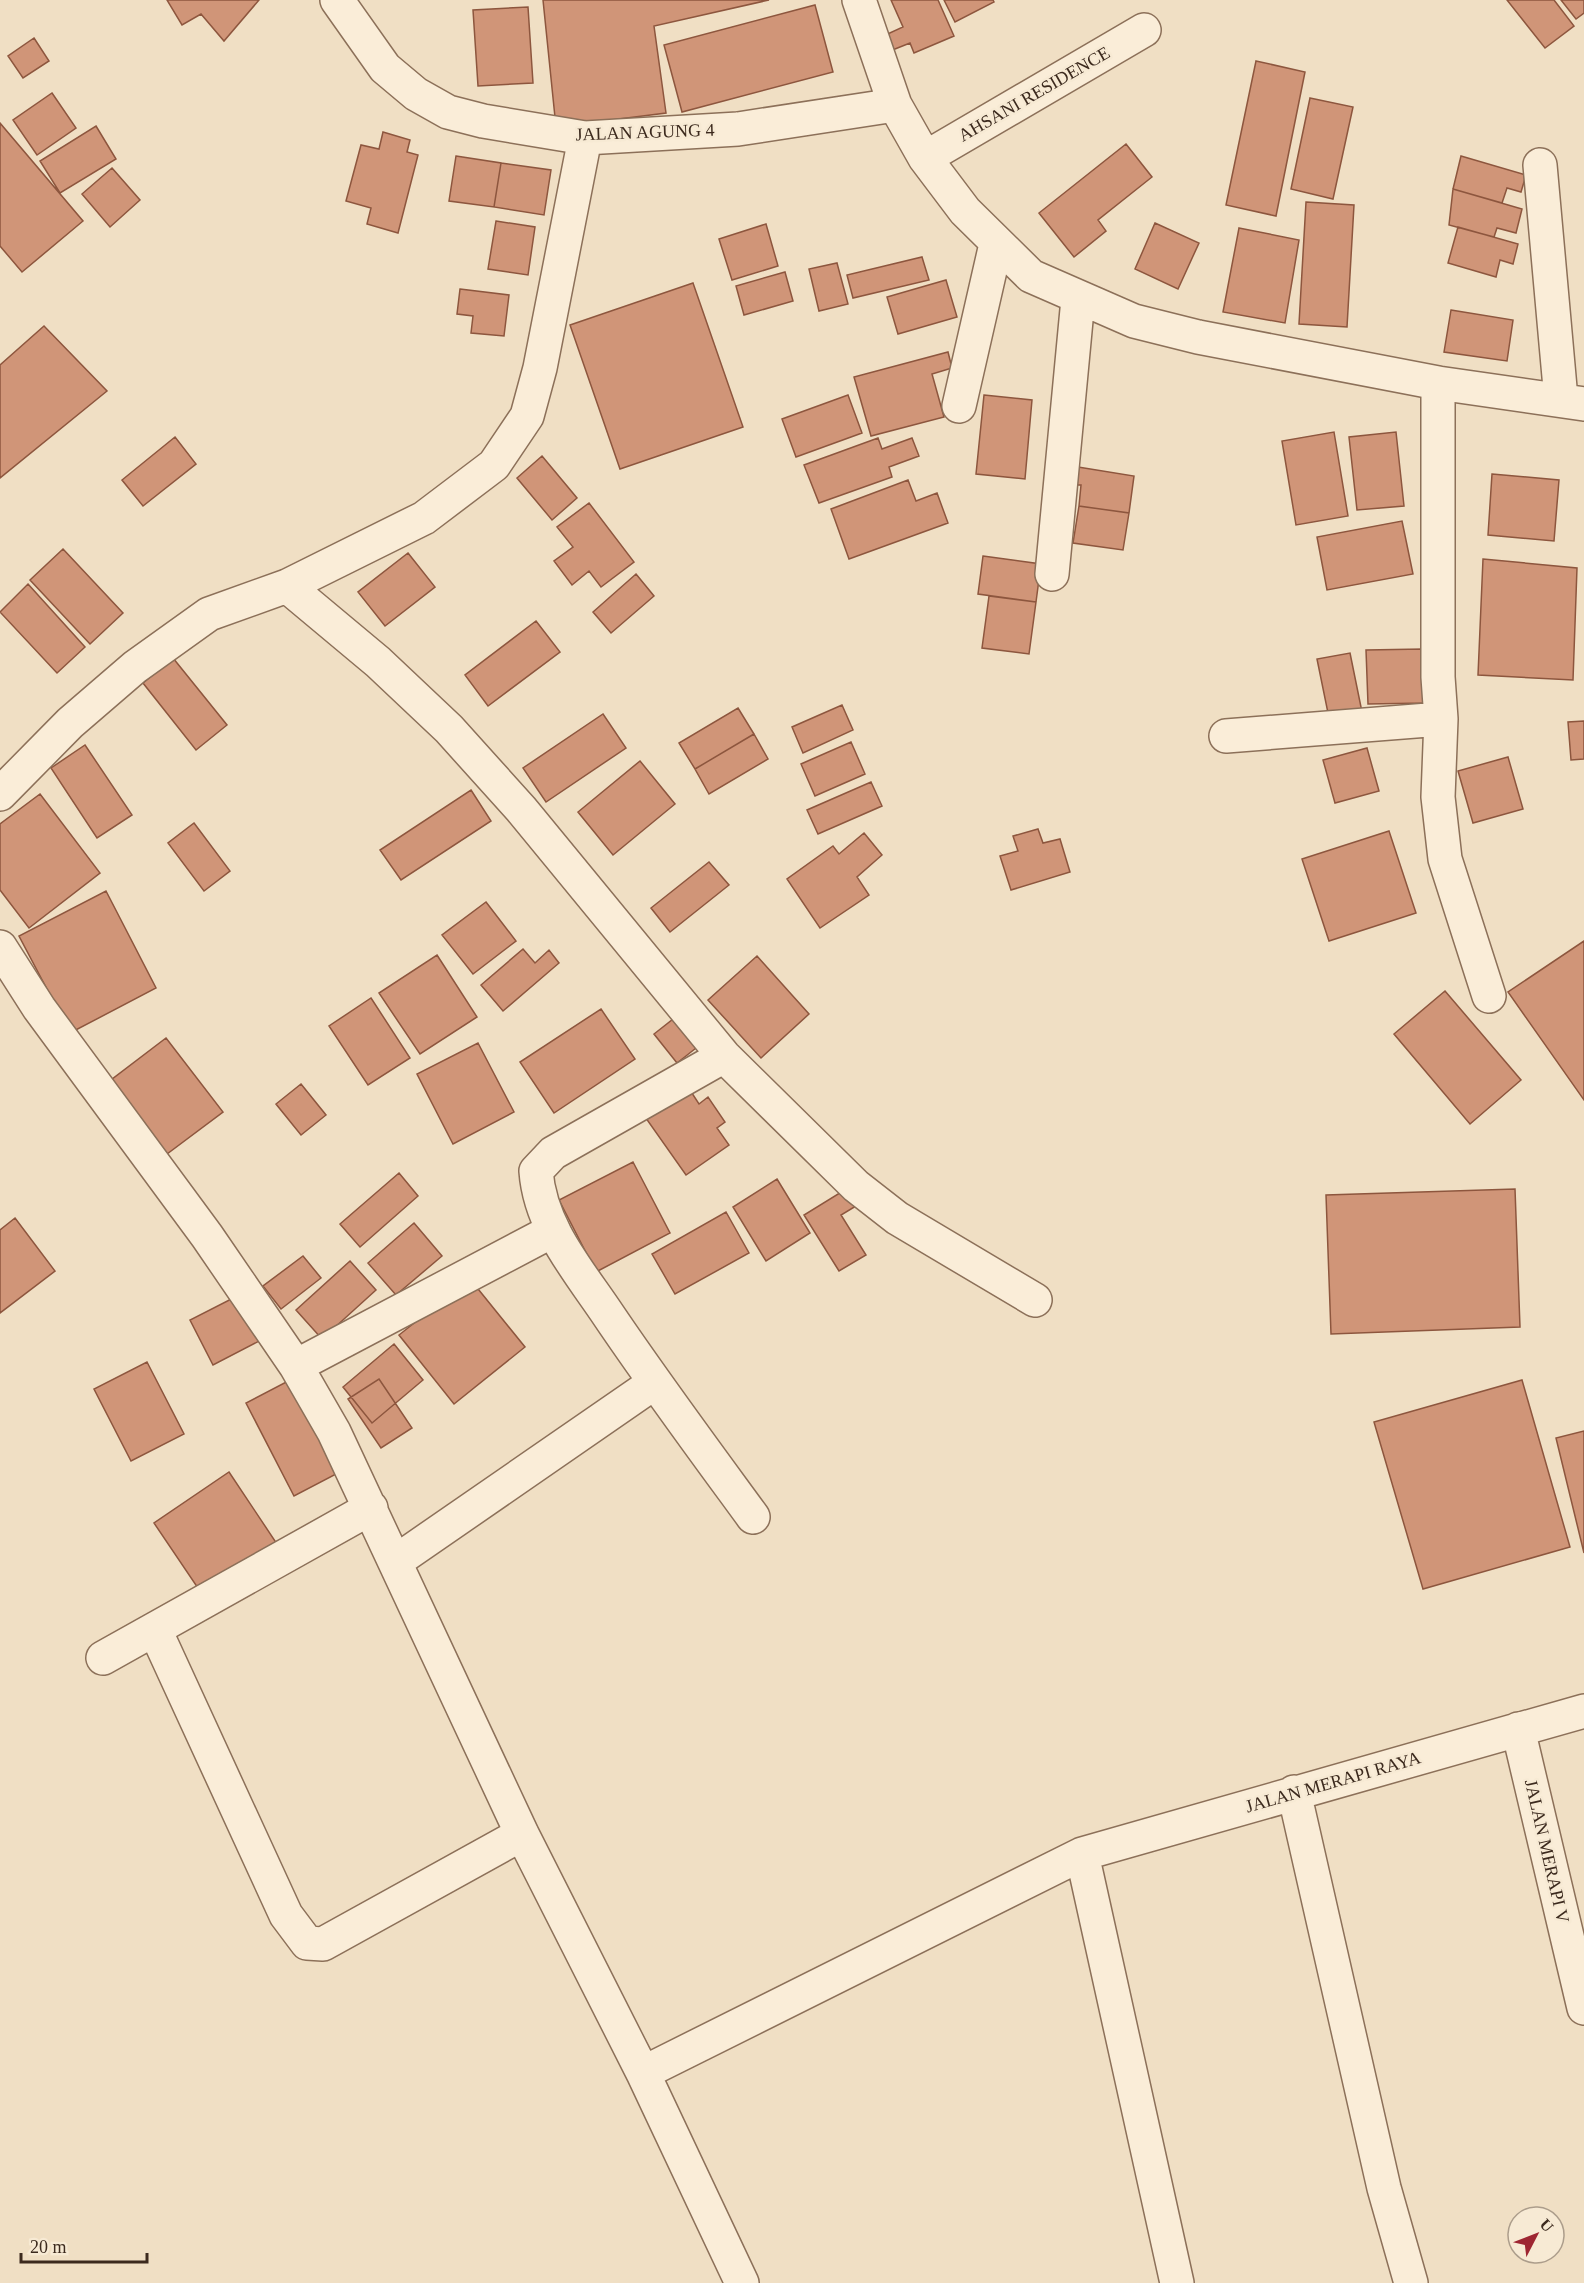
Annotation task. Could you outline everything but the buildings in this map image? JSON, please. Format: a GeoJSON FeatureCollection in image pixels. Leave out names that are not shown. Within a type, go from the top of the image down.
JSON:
{"type":"FeatureCollection","features":[{"type":"Feature","properties":{"kind":"street","name":"JALAN AGUNG 4"},"geometry":{"type":"LineString","coordinates":[[337,0],[385,68],[416,94],[440,107],[483,121],[585,138],[738,129],[895,105]]}},
{"type":"Feature","properties":{"kind":"street"},"geometry":{"type":"LineString","coordinates":[[859,0],[895,105],[925,158],[965,211],[996,244],[1031,276],[1078,299],[1134,321],[1198,338],[1438,383],[1573,402],[1540,165]]}},
{"type":"Feature","properties":{"kind":"street","name":"AHSANI RESIDENCE"},"geometry":{"type":"LineString","coordinates":[[925,158],[1144,30]]}},
{"type":"Feature","properties":{"kind":"street"},"geometry":{"type":"LineString","coordinates":[[0,794],[70,723],[135,667],[209,614],[286,586],[433,512],[494,465],[527,416],[540,368],[585,138]]}},
{"type":"Feature","properties":{"kind":"street"},"geometry":{"type":"LineString","coordinates":[[959,406],[996,244]]}},
{"type":"Feature","properties":{"kind":"street"},"geometry":{"type":"LineString","coordinates":[[1052,574],[1078,299]]}},
{"type":"Feature","properties":{"kind":"street"},"geometry":{"type":"LineString","coordinates":[[1438,383],[1438,677],[1441,719],[1438,797],[1445,859],[1489,996]]}},
{"type":"Feature","properties":{"kind":"street"},"geometry":{"type":"LineString","coordinates":[[286,586],[378,662],[449,729],[521,809],[724,1056],[856,1186],[897,1218],[1035,1300]]}},
{"type":"Feature","properties":{"kind":"street"},"geometry":{"type":"LineString","coordinates":[[1226,736],[1441,719]]}},
{"type":"Feature","properties":{"kind":"street"},"geometry":{"type":"LineString","coordinates":[[0,947],[39,1008],[207,1236],[296,1366],[334,1432],[522,1834],[643,2073],[742,2283]]}},
{"type":"Feature","properties":{"kind":"street"},"geometry":{"type":"LineString","coordinates":[[724,1056],[553,1153],[541,1162],[536,1171],[537,1182],[552,1231],[654,1383],[753,1517]]}},
{"type":"Feature","properties":{"kind":"street"},"geometry":{"type":"LineString","coordinates":[[296,1366],[552,1231]]}},
{"type":"Feature","properties":{"kind":"street"},"geometry":{"type":"LineString","coordinates":[[395,1562],[654,1383]]}},
{"type":"Feature","properties":{"kind":"street"},"geometry":{"type":"LineString","coordinates":[[104,1658],[371,1508]]}},
{"type":"Feature","properties":{"kind":"street"},"geometry":{"type":"LineString","coordinates":[[155,1629],[286,1915],[307,1943],[323,1944],[522,1834]]}},
{"type":"Feature","properties":{"kind":"street","name":"JALAN MERAPI RAYA"},"geometry":{"type":"LineString","coordinates":[[643,2073],[1082,1854],[1124,1845],[1294,1792],[1584,1711]]}},
{"type":"Feature","properties":{"kind":"street","name":"JALAN MERAPI V"},"geometry":{"type":"LineString","coordinates":[[1518,1729],[1584,2008]]}},
{"type":"Feature","properties":{"kind":"street"},"geometry":{"type":"LineString","coordinates":[[1294,1792],[1384,2188],[1411,2283]]}},
{"type":"Feature","properties":{"kind":"street"},"geometry":{"type":"LineString","coordinates":[[1082,1854],[1177,2283]]}}]}
